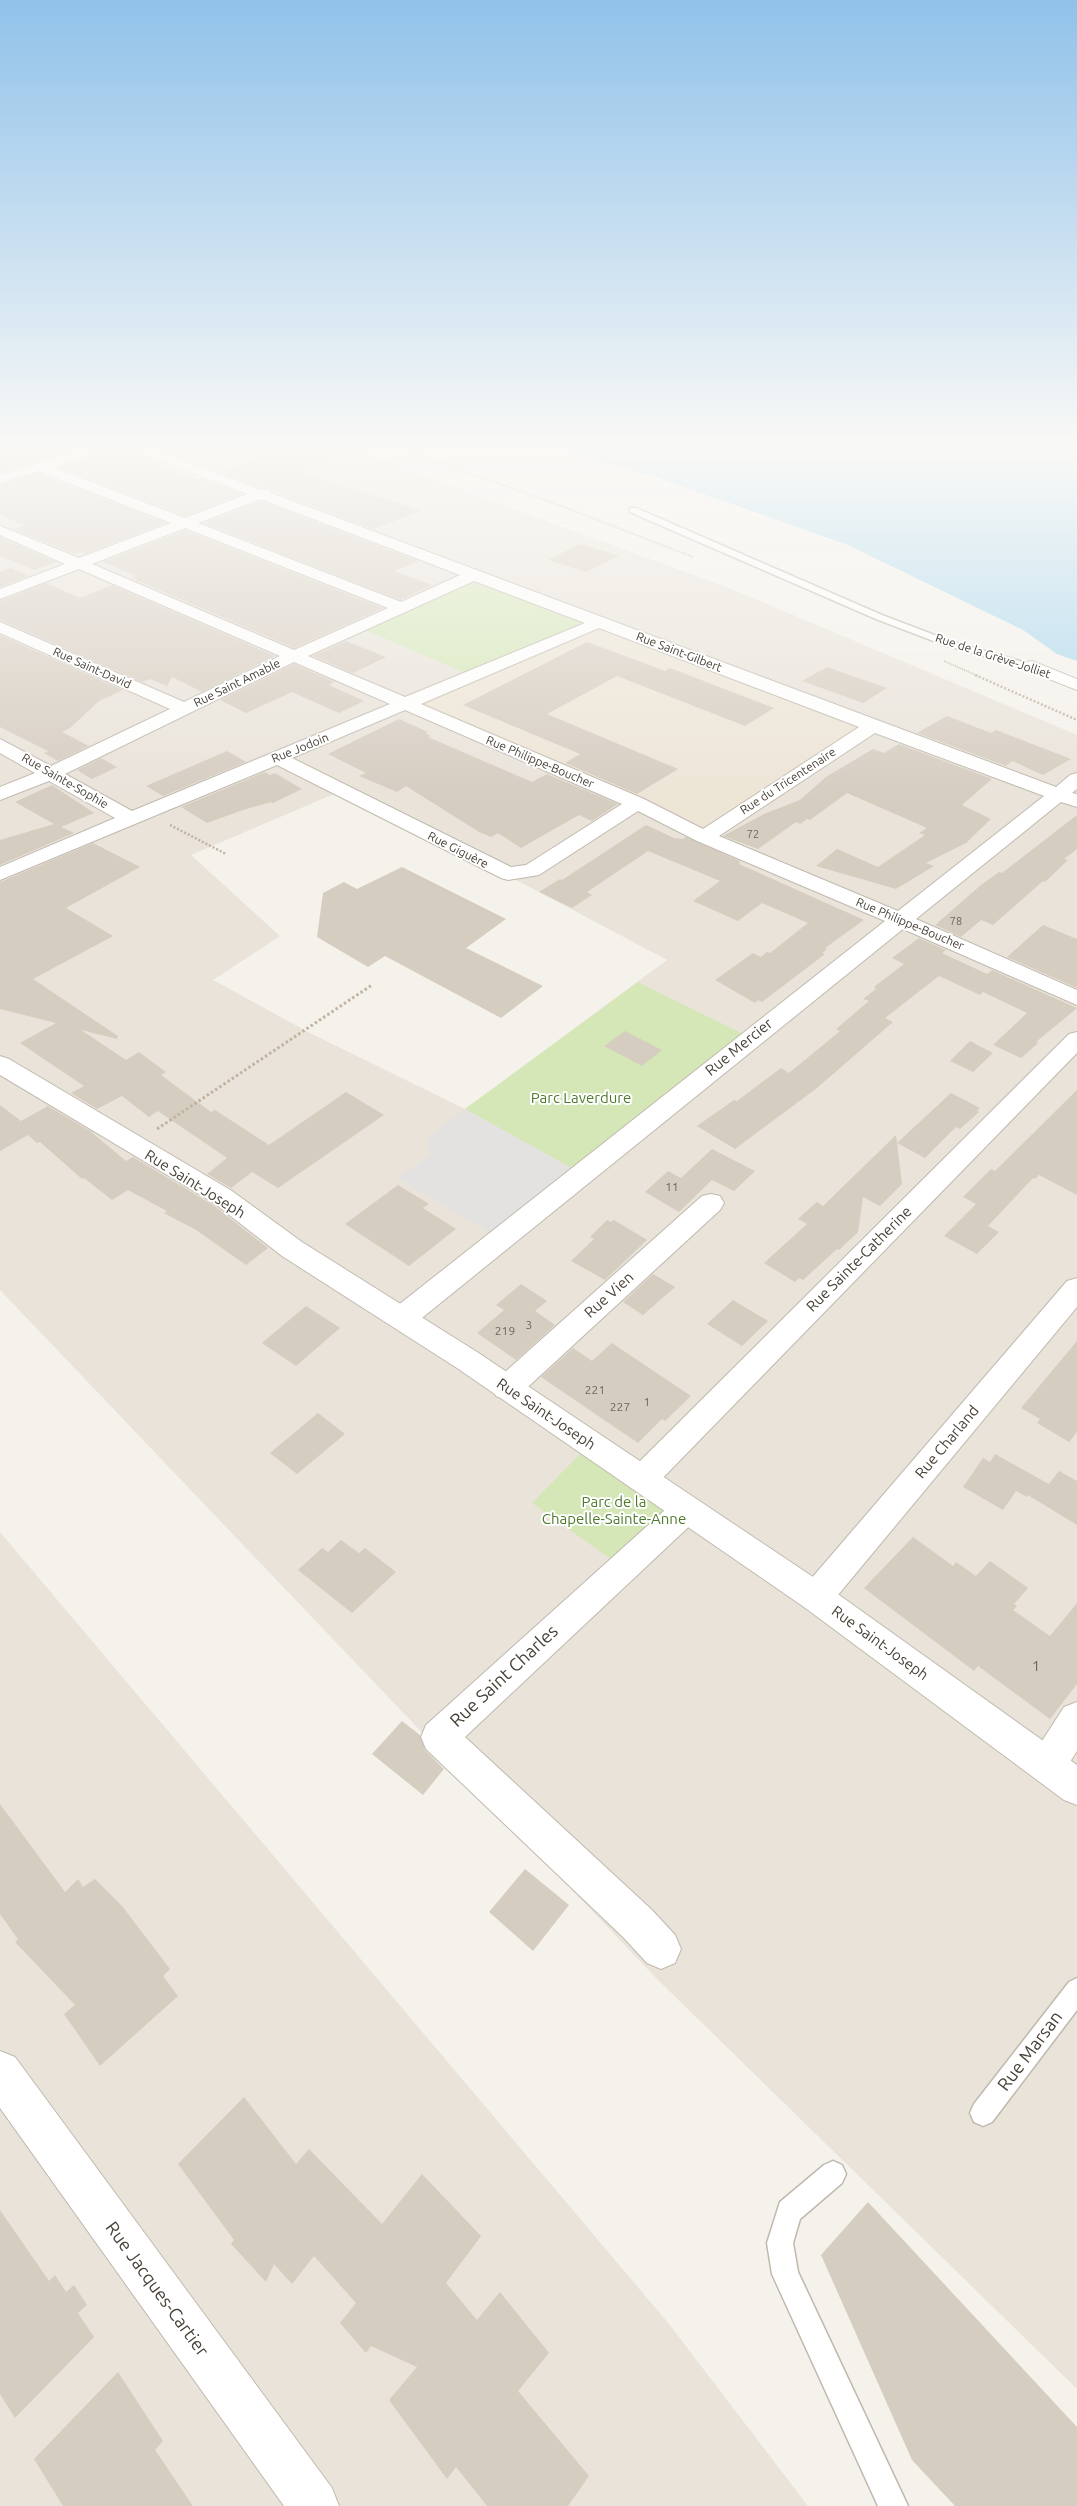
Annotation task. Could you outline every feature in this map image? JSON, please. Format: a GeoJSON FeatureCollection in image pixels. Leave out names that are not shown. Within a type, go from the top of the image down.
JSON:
{"type":"FeatureCollection","features":[{"type":"Feature","properties":{"kind":"street"},"geometry":{"type":"LineString","coordinates":[[0,594],[76,566]]}},
{"type":"Feature","properties":{"kind":"street","name":"Rue Philippe-Boucher"},"geometry":{"type":"LineString","coordinates":[[81,566],[637,804],[704,837],[900,918],[1077,998]]}},
{"type":"Feature","properties":{"kind":"street"},"geometry":{"type":"LineString","coordinates":[[296,566],[402,608]]}},
{"type":"Feature","properties":{"kind":"street","name":"Rue Saint-Gilbert"},"geometry":{"type":"LineString","coordinates":[[455,566],[873,726],[1068,797]]}},
{"type":"Feature","properties":{"kind":"street","name":"Rue Saint Amable"},"geometry":{"type":"LineString","coordinates":[[0,794],[52,773],[294,656],[476,574]]}},
{"type":"Feature","properties":{"kind":"street","name":"Rue Jodoin"},"geometry":{"type":"LineString","coordinates":[[0,874],[600,622]]}},
{"type":"Feature","properties":{"kind":"street","name":"Rue Saint-David"},"geometry":{"type":"LineString","coordinates":[[0,627],[184,709]]}},
{"type":"Feature","properties":{"kind":"street","name":"Rue de la Grève-Jolliet"},"geometry":{"type":"LineString","coordinates":[[1032,666],[1077,685]]}},
{"type":"Feature","properties":{"kind":"street","name":"Rue du Tricentenaire"},"geometry":{"type":"LineString","coordinates":[[704,837],[873,726]]}},
{"type":"Feature","properties":{"kind":"street","name":"Rue Sainte-Sophie"},"geometry":{"type":"LineString","coordinates":[[0,745],[137,815]]}},
{"type":"Feature","properties":{"kind":"street","name":"Rue Giguère"},"geometry":{"type":"LineString","coordinates":[[276,758],[508,874],[522,874],[532,871],[637,804]]}},
{"type":"Feature","properties":{"kind":"street","name":"Rue Mercier"},"geometry":{"type":"LineString","coordinates":[[402,1318],[900,918],[1068,797],[1077,779]]}},
{"type":"Feature","properties":{"kind":"street","name":"Rue Sainte-Catherine"},"geometry":{"type":"LineString","coordinates":[[642,1479],[1077,1039]]}},
{"type":"Feature","properties":{"kind":"street","name":"Rue Saint-Joseph"},"geometry":{"type":"LineString","coordinates":[[0,1064],[223,1198],[292,1249],[402,1318],[507,1388],[816,1597],[1048,1764],[1077,1787]]}},
{"type":"Feature","properties":{"kind":"street","name":"Rue Vien"},"geometry":{"type":"LineString","coordinates":[[507,1388],[711,1203]]}},
{"type":"Feature","properties":{"kind":"street","name":"Rue Charland"},"geometry":{"type":"LineString","coordinates":[[816,1597],[1077,1288]]}},
{"type":"Feature","properties":{"kind":"street","name":"Rue Saint Charles"},"geometry":{"type":"LineString","coordinates":[[661,1949],[638,1924],[439,1737],[686,1510]]}},
{"type":"Feature","properties":{"kind":"street"},"geometry":{"type":"LineString","coordinates":[[1048,1764],[1077,1719]]}},
{"type":"Feature","properties":{"kind":"street","name":"Rue Jacques-Cartier"},"geometry":{"type":"LineString","coordinates":[[0,2072],[314,2506]]}},
{"type":"Feature","properties":{"kind":"lane","name":"Rue de la Grève-Jolliet"},"geometry":{"type":"LineString","coordinates":[[762,566],[879,617],[947,643],[1032,666]]}},
{"type":"Feature","properties":{"kind":"lane","name":"Rue Marsan"},"geometry":{"type":"LineString","coordinates":[[983,2113],[1077,1990]]}},
{"type":"Feature","properties":{"kind":"lane"},"geometry":{"type":"LineString","coordinates":[[833,2174],[789,2212],[780,2243],[785,2274],[893,2506]]}},
{"type":"Feature","properties":{"kind":"path"},"geometry":{"type":"LineString","coordinates":[[942,660],[1077,720]]}},
{"type":"Feature","properties":{"kind":"path"},"geometry":{"type":"LineString","coordinates":[[137,815],[226,854]]}},
{"type":"Feature","properties":{"kind":"path"},"geometry":{"type":"LineString","coordinates":[[133,1145],[372,985]]}},
{"type":"Feature","properties":{"kind":"shaded area"},"geometry":{"type":"Polygon","coordinates":[[[0,566],[669,566],[734,590],[1077,735],[1077,2389],[658,1980],[0,1290],[0,566]],[[341,791],[191,855],[280,936],[213,980],[310,1033],[465,1109],[667,960],[341,791]]]}},
{"type":"Feature","properties":{"kind":"shaded area"},"geometry":{"type":"Polygon","coordinates":[[[600,622],[873,726],[704,837],[405,704],[600,622]]]}},
{"type":"Feature","properties":{"kind":"shaded area"},"geometry":{"type":"Polygon","coordinates":[[[465,1109],[582,1174],[500,1239],[397,1178],[430,1155],[428,1137],[465,1109]]]}},
{"type":"Feature","properties":{"kind":"shaded area"},"geometry":{"type":"Polygon","coordinates":[[[0,1532],[669,2324],[808,2506],[0,2506],[0,1532]]]}},
{"type":"Feature","properties":{"kind":"green space"},"geometry":{"type":"Polygon","coordinates":[[[476,574],[600,622],[470,675],[358,627],[476,574]]]}},
{"type":"Feature","properties":{"kind":"green space","name":"Parc Laverdure"},"geometry":{"type":"Polygon","coordinates":[[[638,982],[751,1038],[582,1174],[465,1109],[638,982]]]}},
{"type":"Feature","properties":{"kind":"green space","name":"Parc de la Chapelle-Sainte-Anne"},"geometry":{"type":"Polygon","coordinates":[[[590,1444],[686,1510],[622,1567],[532,1503],[590,1444]]]}},
{"type":"Feature","properties":{"kind":"water"},"geometry":{"type":"Polygon","coordinates":[[[891,566],[1077,566],[1077,661],[1057,654],[1023,630],[891,566]]]}},
{"type":"Feature","properties":{"kind":"building"},"geometry":{"type":"Polygon","coordinates":[[[24,566],[45,566],[34,570],[24,566]]]}},
{"type":"Feature","properties":{"kind":"building"},"geometry":{"type":"Polygon","coordinates":[[[112,566],[276,566],[383,608],[294,648],[131,578],[136,576],[112,566]]]}},
{"type":"Feature","properties":{"kind":"building"},"geometry":{"type":"Polygon","coordinates":[[[313,566],[406,566],[394,571],[432,585],[400,600],[313,566]]]}},
{"type":"Feature","properties":{"kind":"building"},"geometry":{"type":"Polygon","coordinates":[[[567,566],[598,566],[586,572],[567,566]]]}},
{"type":"Feature","properties":{"kind":"building"},"geometry":{"type":"Polygon","coordinates":[[[11,568],[29,576],[0,587],[0,572],[11,568]]]}},
{"type":"Feature","properties":{"kind":"building"},"geometry":{"type":"Polygon","coordinates":[[[46,583],[80,598],[112,585],[275,656],[202,692],[172,677],[167,686],[150,679],[142,682],[0,620],[0,601],[46,583]]]}},
{"type":"Feature","properties":{"kind":"building"},"geometry":{"type":"Polygon","coordinates":[[[0,635],[123,690],[99,701],[70,728],[62,732],[89,746],[58,761],[44,753],[48,751],[0,727],[0,635]]]}},
{"type":"Feature","properties":{"kind":"building"},"geometry":{"type":"Polygon","coordinates":[[[346,641],[386,657],[353,673],[313,656],[346,641]]]}},
{"type":"Feature","properties":{"kind":"building"},"geometry":{"type":"Polygon","coordinates":[[[587,642],[665,671],[670,668],[774,708],[745,726],[617,676],[547,714],[678,769],[637,794],[565,763],[580,754],[463,705],[587,642]]]}},
{"type":"Feature","properties":{"kind":"building"},"geometry":{"type":"Polygon","coordinates":[[[294,664],[335,682],[329,685],[364,701],[339,713],[292,692],[246,713],[220,700],[294,664]]]}},
{"type":"Feature","properties":{"kind":"building"},"geometry":{"type":"Polygon","coordinates":[[[827,667],[887,688],[863,703],[802,681],[827,667]]]}},
{"type":"Feature","properties":{"kind":"building"},"geometry":{"type":"Polygon","coordinates":[[[947,716],[991,733],[996,730],[1071,759],[1043,775],[1012,761],[1006,766],[917,733],[947,716]]]}},
{"type":"Feature","properties":{"kind":"building"},"geometry":{"type":"Polygon","coordinates":[[[399,719],[428,732],[425,733],[431,736],[428,737],[532,782],[547,774],[618,804],[592,821],[579,815],[521,848],[498,833],[491,837],[479,832],[406,786],[397,792],[359,776],[366,773],[328,754],[399,719]]]}},
{"type":"Feature","properties":{"kind":"building"},"geometry":{"type":"Polygon","coordinates":[[[899,744],[992,779],[962,805],[991,819],[966,843],[926,863],[934,866],[896,889],[816,866],[837,849],[878,867],[925,835],[919,833],[927,828],[847,793],[810,820],[807,819],[800,824],[796,822],[758,849],[723,836],[764,814],[800,800],[826,777],[873,749],[884,753],[899,744]]]}},
{"type":"Feature","properties":{"kind":"building"},"geometry":{"type":"Polygon","coordinates":[[[227,751],[246,762],[163,796],[146,786],[227,751]]]}},
{"type":"Feature","properties":{"kind":"building"},"geometry":{"type":"Polygon","coordinates":[[[101,758],[117,767],[92,779],[77,770],[101,758]]]}},
{"type":"Feature","properties":{"kind":"building"},"geometry":{"type":"Polygon","coordinates":[[[265,772],[270,775],[275,773],[302,789],[273,803],[243,810],[207,823],[181,807],[265,772]]]}},
{"type":"Feature","properties":{"kind":"building"},"geometry":{"type":"Polygon","coordinates":[[[52,785],[94,813],[61,827],[74,833],[0,865],[0,840],[54,824],[15,802],[52,785]]]}},
{"type":"Feature","properties":{"kind":"building"},"geometry":{"type":"Polygon","coordinates":[[[1077,815],[1077,849],[1064,859],[1068,860],[1045,882],[1043,881],[993,925],[981,920],[961,937],[935,925],[981,885],[999,872],[1002,873],[1077,815]]]}},
{"type":"Feature","properties":{"kind":"building"},"geometry":{"type":"Polygon","coordinates":[[[646,825],[674,838],[683,839],[686,837],[740,861],[739,864],[864,920],[825,948],[827,949],[822,953],[825,954],[762,1002],[758,1000],[755,1003],[715,980],[753,953],[761,957],[767,952],[770,953],[808,923],[762,903],[738,921],[693,901],[720,881],[648,851],[587,892],[592,895],[572,908],[539,892],[560,879],[562,880],[646,825]]]}},
{"type":"Feature","properties":{"kind":"building"},"geometry":{"type":"Polygon","coordinates":[[[93,843],[140,867],[66,908],[113,936],[33,979],[118,1036],[117,1039],[81,1030],[126,1060],[139,1052],[166,1072],[161,1075],[211,1112],[215,1110],[269,1145],[346,1092],[384,1115],[278,1188],[252,1172],[231,1188],[207,1174],[227,1158],[158,1111],[149,1117],[122,1096],[97,1109],[71,1093],[84,1086],[20,1043],[56,1023],[0,1009],[0,882],[93,843]]]}},
{"type":"Feature","properties":{"kind":"building"},"geometry":{"type":"Polygon","coordinates":[[[402,867],[506,919],[466,948],[543,986],[501,1018],[385,956],[368,967],[317,937],[323,893],[344,882],[357,889],[402,867]]]}},
{"type":"Feature","properties":{"kind":"building"},"geometry":{"type":"Polygon","coordinates":[[[1043,925],[1077,939],[1077,988],[1007,957],[1043,925]]]}},
{"type":"Feature","properties":{"kind":"building"},"geometry":{"type":"Polygon","coordinates":[[[919,938],[946,950],[942,953],[987,974],[992,970],[1077,1008],[1036,1042],[1038,1043],[1021,1058],[993,1045],[1027,1013],[983,992],[980,995],[939,976],[885,1018],[893,1022],[817,1088],[735,1149],[697,1126],[734,1100],[737,1101],[781,1068],[789,1073],[840,1031],[836,1029],[869,1001],[863,999],[876,989],[874,987],[904,964],[892,958],[919,938]]]}},
{"type":"Feature","properties":{"kind":"building"},"geometry":{"type":"Polygon","coordinates":[[[625,1031],[662,1050],[642,1066],[604,1046],[625,1031]]]}},
{"type":"Feature","properties":{"kind":"building"},"geometry":{"type":"Polygon","coordinates":[[[970,1041],[993,1053],[973,1072],[950,1061],[970,1041]]]}},
{"type":"Feature","properties":{"kind":"building"},"geometry":{"type":"Polygon","coordinates":[[[1077,1090],[1077,1195],[1039,1175],[1035,1179],[1033,1178],[988,1226],[999,1232],[977,1254],[944,1236],[976,1204],[963,1197],[991,1169],[995,1171],[1077,1090]]]}},
{"type":"Feature","properties":{"kind":"building"},"geometry":{"type":"Polygon","coordinates":[[[951,1093],[980,1108],[977,1111],[979,1112],[960,1129],[956,1127],[925,1158],[897,1143],[951,1093]]]}},
{"type":"Feature","properties":{"kind":"building"},"geometry":{"type":"Polygon","coordinates":[[[0,1105],[21,1121],[48,1106],[90,1131],[126,1161],[133,1157],[213,1205],[268,1248],[246,1265],[196,1230],[164,1213],[167,1211],[128,1190],[112,1200],[84,1178],[82,1179],[40,1142],[37,1143],[28,1135],[0,1151],[0,1105]]]}},
{"type":"Feature","properties":{"kind":"building"},"geometry":{"type":"Polygon","coordinates":[[[896,1135],[902,1184],[880,1206],[863,1197],[858,1232],[803,1280],[799,1278],[795,1282],[764,1263],[807,1224],[798,1219],[817,1202],[823,1206],[896,1135]]]}},
{"type":"Feature","properties":{"kind":"building"},"geometry":{"type":"Polygon","coordinates":[[[712,1149],[755,1171],[734,1191],[712,1180],[679,1212],[645,1192],[668,1171],[681,1178],[712,1149]]]}},
{"type":"Feature","properties":{"kind":"building"},"geometry":{"type":"Polygon","coordinates":[[[398,1185],[429,1204],[423,1208],[456,1229],[409,1266],[345,1224],[398,1185]]]}},
{"type":"Feature","properties":{"kind":"building"},"geometry":{"type":"Polygon","coordinates":[[[607,1220],[611,1222],[614,1220],[647,1240],[605,1280],[571,1261],[594,1239],[590,1237],[607,1220]]]}},
{"type":"Feature","properties":{"kind":"building"},"geometry":{"type":"Polygon","coordinates":[[[653,1274],[675,1287],[643,1315],[623,1302],[653,1274]]]}},
{"type":"Feature","properties":{"kind":"building"},"geometry":{"type":"Polygon","coordinates":[[[521,1284],[547,1301],[535,1311],[555,1325],[516,1360],[477,1333],[504,1310],[496,1305],[521,1284]]]}},
{"type":"Feature","properties":{"kind":"building"},"geometry":{"type":"Polygon","coordinates":[[[733,1300],[768,1321],[742,1346],[707,1324],[733,1300]]]}},
{"type":"Feature","properties":{"kind":"building"},"geometry":{"type":"Polygon","coordinates":[[[306,1306],[340,1328],[296,1366],[262,1343],[306,1306]]]}},
{"type":"Feature","properties":{"kind":"building"},"geometry":{"type":"Polygon","coordinates":[[[1077,1341],[1077,1432],[1069,1442],[1037,1423],[1040,1419],[1021,1408],[1077,1341]]]}},
{"type":"Feature","properties":{"kind":"building"},"geometry":{"type":"Polygon","coordinates":[[[612,1343],[691,1396],[665,1421],[662,1419],[638,1443],[541,1377],[573,1348],[592,1361],[612,1343]]]}},
{"type":"Feature","properties":{"kind":"building"},"geometry":{"type":"Polygon","coordinates":[[[318,1413],[345,1434],[297,1474],[270,1453],[318,1413]]]}},
{"type":"Feature","properties":{"kind":"building"},"geometry":{"type":"Polygon","coordinates":[[[995,1454],[1049,1484],[1059,1471],[1077,1481],[1077,1525],[1028,1495],[1027,1497],[1016,1491],[1003,1510],[963,1487],[983,1458],[990,1462],[995,1454]]]}},
{"type":"Feature","properties":{"kind":"building"},"geometry":{"type":"Polygon","coordinates":[[[913,1537],[953,1566],[956,1562],[976,1576],[990,1561],[1028,1588],[1014,1604],[1017,1606],[1013,1610],[1050,1636],[1077,1603],[1077,1684],[1050,1719],[978,1666],[974,1671],[864,1588],[913,1537]]]}},
{"type":"Feature","properties":{"kind":"building"},"geometry":{"type":"Polygon","coordinates":[[[341,1540],[359,1553],[365,1548],[396,1572],[352,1613],[298,1570],[322,1548],[328,1552],[341,1540]]]}},
{"type":"Feature","properties":{"kind":"building"},"geometry":{"type":"Polygon","coordinates":[[[402,1721],[420,1735],[425,1750],[444,1769],[423,1795],[372,1754],[402,1721]]]}},
{"type":"Feature","properties":{"kind":"building"},"geometry":{"type":"Polygon","coordinates":[[[0,1804],[65,1892],[78,1879],[83,1887],[95,1879],[122,1906],[170,1969],[163,1976],[178,1996],[100,2066],[64,2014],[75,2005],[15,1942],[18,1939],[0,1914],[0,1804]]]}},
{"type":"Feature","properties":{"kind":"building"},"geometry":{"type":"Polygon","coordinates":[[[525,1869],[569,1905],[533,1951],[489,1912],[525,1869]]]}},
{"type":"Feature","properties":{"kind":"building"},"geometry":{"type":"Polygon","coordinates":[[[244,2097],[296,2164],[309,2149],[382,2224],[422,2174],[481,2236],[446,2283],[477,2320],[500,2292],[549,2353],[518,2391],[589,2476],[568,2506],[487,2506],[456,2467],[447,2479],[389,2400],[417,2367],[371,2346],[366,2353],[340,2323],[356,2303],[314,2256],[292,2284],[274,2264],[266,2282],[231,2244],[234,2240],[178,2164],[244,2097]]]}},
{"type":"Feature","properties":{"kind":"building"},"geometry":{"type":"Polygon","coordinates":[[[868,2202],[1077,2427],[1077,2506],[955,2506],[912,2460],[821,2255],[868,2202]]]}},
{"type":"Feature","properties":{"kind":"building"},"geometry":{"type":"Polygon","coordinates":[[[0,2210],[49,2281],[55,2275],[66,2292],[74,2285],[87,2305],[78,2313],[94,2337],[15,2418],[0,2394],[0,2210]]]}},
{"type":"Feature","properties":{"kind":"building"},"geometry":{"type":"Polygon","coordinates":[[[118,2372],[163,2441],[155,2450],[193,2506],[63,2506],[34,2459],[118,2372]]]}}]}
